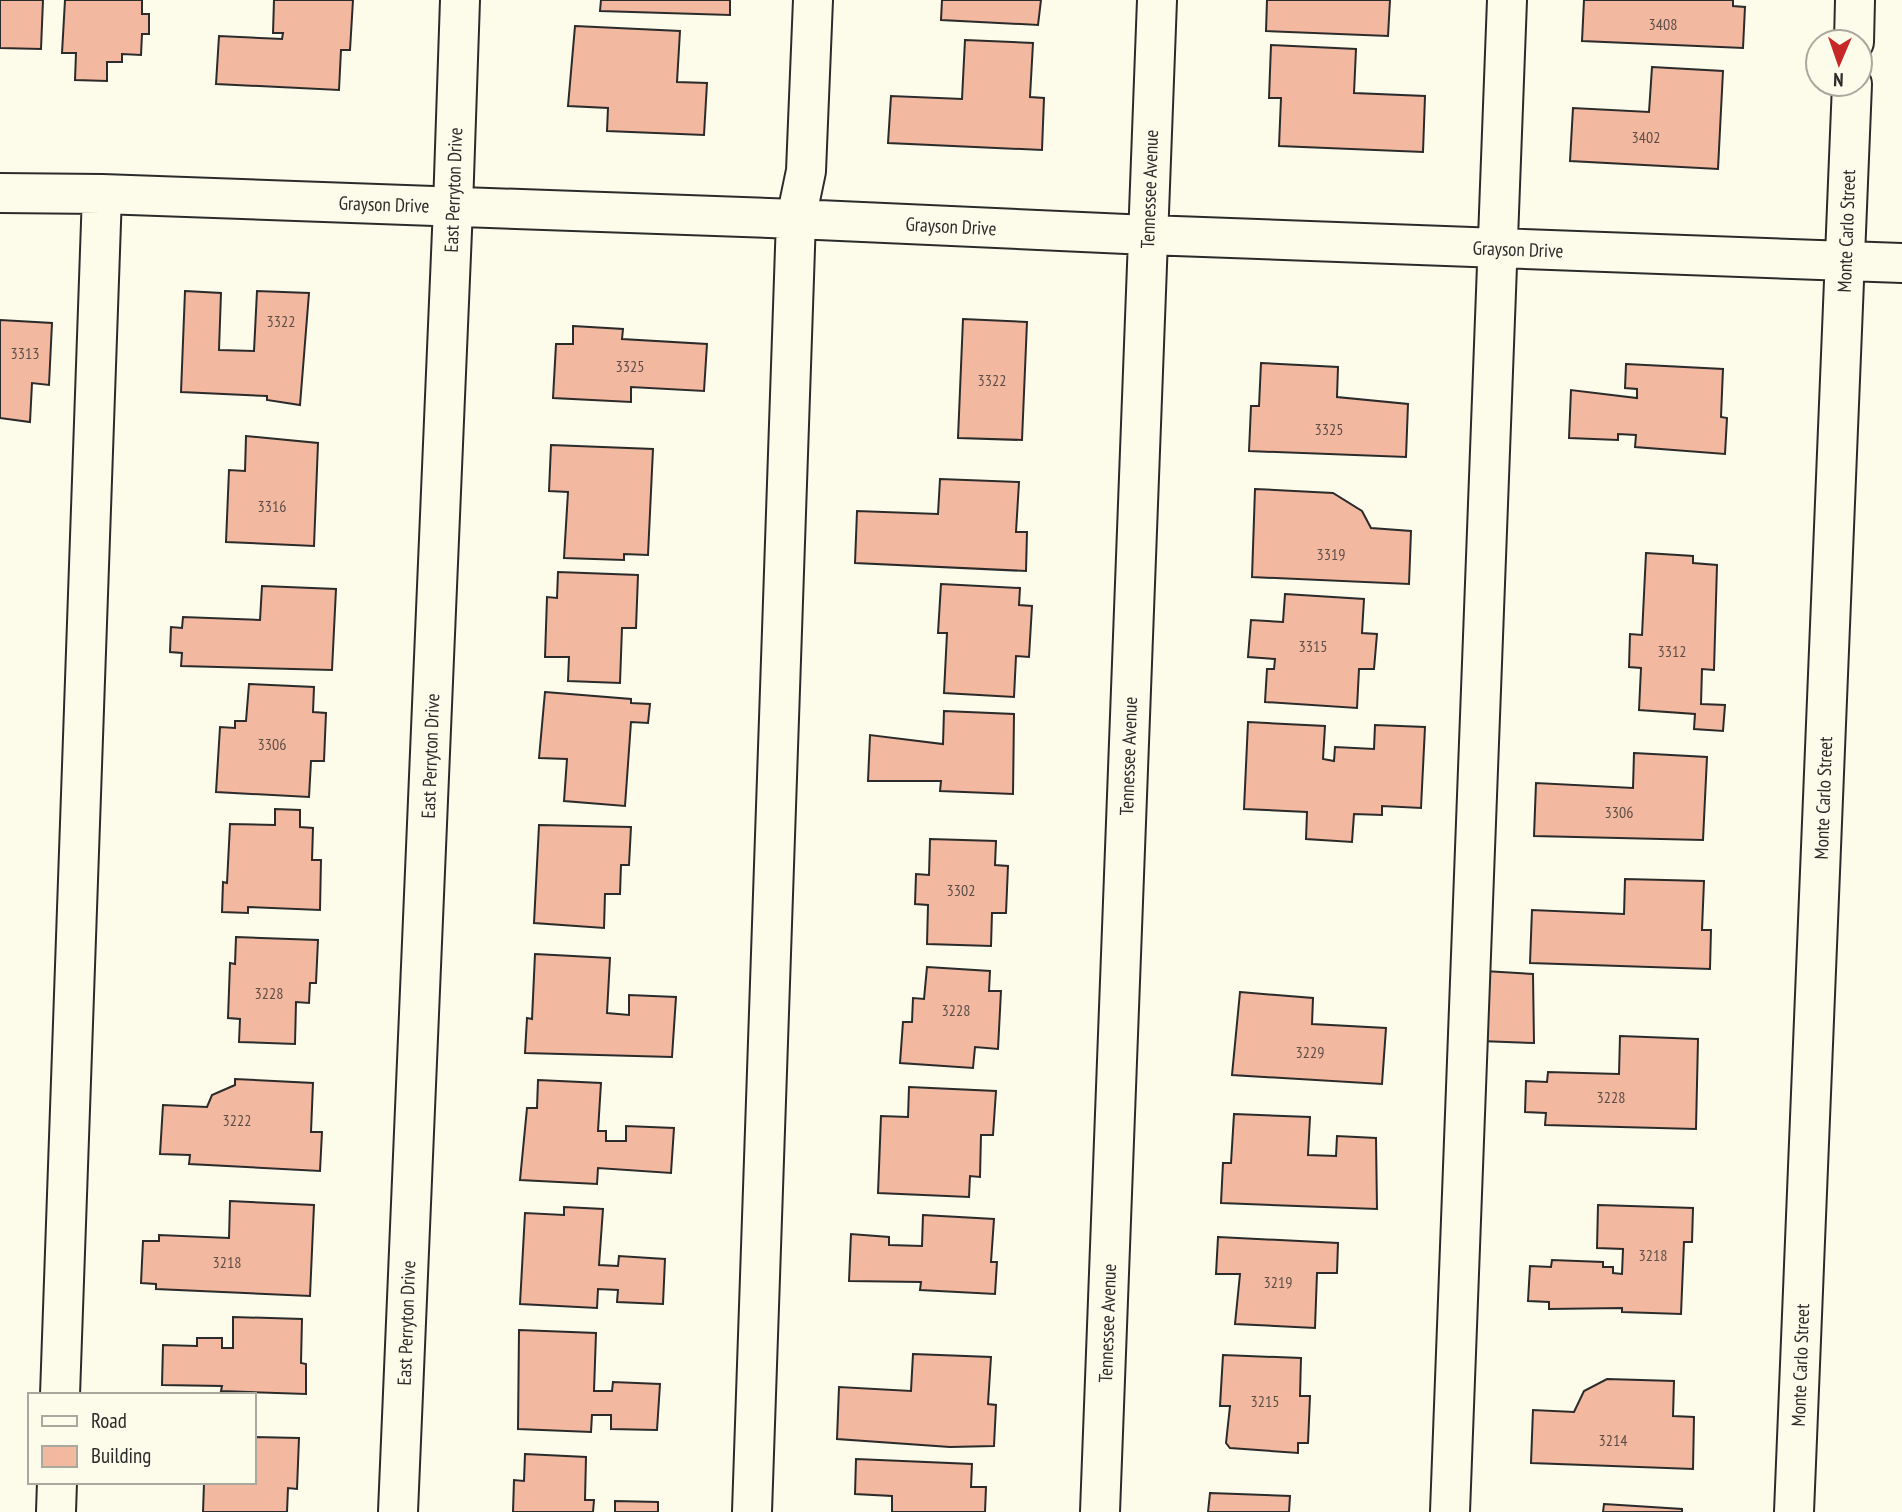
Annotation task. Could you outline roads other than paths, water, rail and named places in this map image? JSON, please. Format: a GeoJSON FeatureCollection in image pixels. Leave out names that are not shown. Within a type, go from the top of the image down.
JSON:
{"type":"FeatureCollection","features":[{"type":"Feature","properties":{"kind":"street","name":"East Perryton Drive"},"geometry":{"type":"LineString","coordinates":[[398,1512],[460,0]]}},
{"type":"Feature","properties":{"kind":"street"},"geometry":{"type":"LineString","coordinates":[[752,1512],[796,219],[806,171],[813,0]]}},
{"type":"Feature","properties":{"kind":"street","name":"Tennessee Avenue"},"geometry":{"type":"LineString","coordinates":[[1100,1512],[1157,0]]}},
{"type":"Feature","properties":{"kind":"street"},"geometry":{"type":"LineString","coordinates":[[1450,1512],[1507,0]]}},
{"type":"Feature","properties":{"kind":"street"},"geometry":{"type":"LineString","coordinates":[[1854,28],[1855,0]]}},
{"type":"Feature","properties":{"kind":"street","name":"Monte Carlo Street"},"geometry":{"type":"LineString","coordinates":[[1794,1512],[1851,98]]}},
{"type":"Feature","properties":{"kind":"street","name":"Grayson Drive"},"geometry":{"type":"LineString","coordinates":[[0,193],[102,194],[796,219],[1902,263]]}},
{"type":"Feature","properties":{"kind":"street"},"geometry":{"type":"LineString","coordinates":[[60,1393],[102,194]]}},
{"type":"Feature","properties":{"kind":"street"},"geometry":{"type":"LineString","coordinates":[[56,1512],[57,1484]]}}]}
